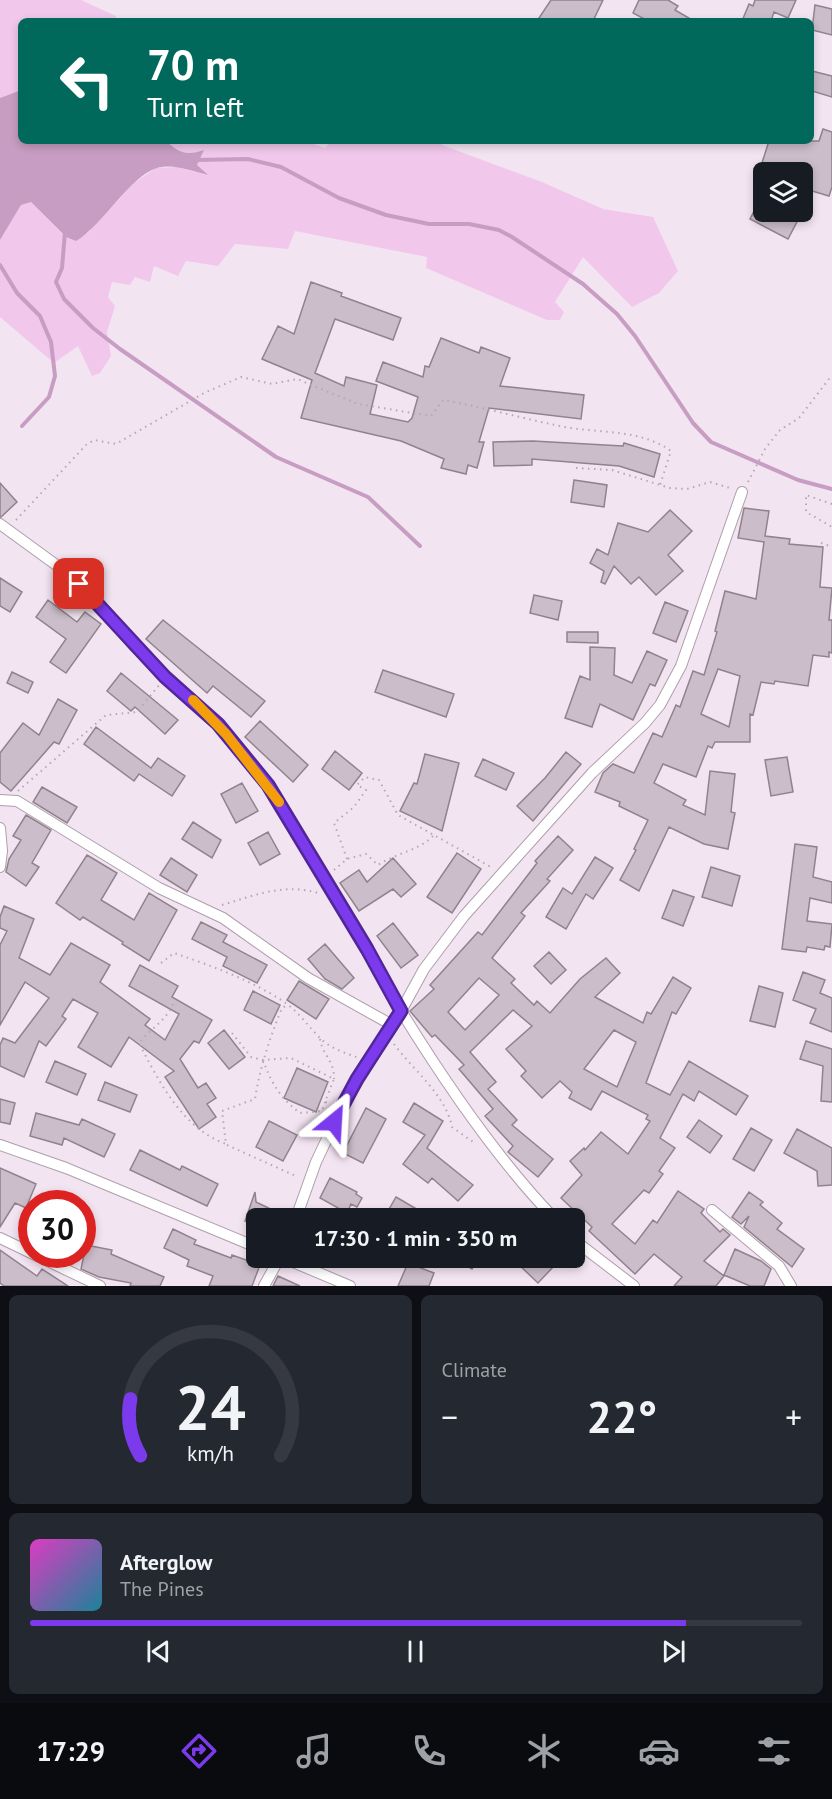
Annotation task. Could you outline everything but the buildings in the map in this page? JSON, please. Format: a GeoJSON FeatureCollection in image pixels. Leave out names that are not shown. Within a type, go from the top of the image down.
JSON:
{"type":"FeatureCollection","features":[{"type":"Feature","properties":{"kind":"street"},"geometry":{"type":"LineString","coordinates":[[300,1208],[315,1162],[343,1105],[424,969],[499,875],[592,773],[645,723],[660,705],[681,666],[742,492]]}},
{"type":"Feature","properties":{"kind":"street"},"geometry":{"type":"LineString","coordinates":[[4,526],[79,584],[165,677],[218,724],[268,785],[431,1060],[503,1156],[546,1208]]}},
{"type":"Feature","properties":{"kind":"street"},"geometry":{"type":"LineString","coordinates":[[5,799],[150,882],[241,929],[308,978],[389,1030]]}},
{"type":"Feature","properties":{"kind":"street"},"geometry":{"type":"LineString","coordinates":[[0,828],[2,851],[0,867]]}},
{"type":"Feature","properties":{"kind":"street"},"geometry":{"type":"LineString","coordinates":[[0,1145],[110,1185],[246,1243]]}},
{"type":"Feature","properties":{"kind":"street"},"geometry":{"type":"LineString","coordinates":[[712,1210],[779,1266],[791,1286]]}},
{"type":"Feature","properties":{"kind":"street"},"geometry":{"type":"LineString","coordinates":[[0,1238],[100,1286]]}},
{"type":"Feature","properties":{"kind":"street"},"geometry":{"type":"LineString","coordinates":[[585,1248],[634,1286]]}},
{"type":"Feature","properties":{"kind":"street"},"geometry":{"type":"LineString","coordinates":[[264,1286],[275,1268]]}},
{"type":"Feature","properties":{"kind":"street"},"geometry":{"type":"LineString","coordinates":[[307,1268],[350,1286]]}},
{"type":"Feature","properties":{"kind":"path"},"geometry":{"type":"LineString","coordinates":[[576,468],[612,470],[660,485],[687,489],[710,482],[742,492],[765,449],[780,430],[804,412],[832,375]]}},
{"type":"Feature","properties":{"kind":"path"},"geometry":{"type":"LineString","coordinates":[[4,526],[86,445],[94,440],[116,444],[204,393],[241,377],[272,384],[297,379],[358,404],[430,416],[443,400],[560,426],[638,436],[658,442],[670,451],[660,485]]}},
{"type":"Feature","properties":{"kind":"path"},"geometry":{"type":"LineString","coordinates":[[832,504],[806,495],[807,512],[832,527]]}},
{"type":"Feature","properties":{"kind":"path"},"geometry":{"type":"LineString","coordinates":[[821,543],[832,547]]}},
{"type":"Feature","properties":{"kind":"path"},"geometry":{"type":"LineString","coordinates":[[5,799],[106,715],[137,712],[155,694],[165,677]]}},
{"type":"Feature","properties":{"kind":"path"},"geometry":{"type":"LineString","coordinates":[[346,859],[334,823],[363,798],[366,790],[357,785],[364,777],[379,780],[398,815],[487,863],[499,875]]}},
{"type":"Feature","properties":{"kind":"path"},"geometry":{"type":"LineString","coordinates":[[334,874],[334,868],[346,859],[366,854],[378,865],[391,856],[426,843],[434,836]]}},
{"type":"Feature","properties":{"kind":"path"},"geometry":{"type":"LineString","coordinates":[[203,908],[274,890],[302,888],[321,894],[332,894]]}},
{"type":"Feature","properties":{"kind":"path"},"geometry":{"type":"LineString","coordinates":[[161,963],[174,953],[242,980],[288,1005],[305,1020],[320,1039],[339,1051],[371,1058]]}},
{"type":"Feature","properties":{"kind":"path"},"geometry":{"type":"LineString","coordinates":[[173,1004],[166,1018],[152,1027],[139,1043],[156,1074],[194,1127],[309,1183]]}},
{"type":"Feature","properties":{"kind":"path"},"geometry":{"type":"LineString","coordinates":[[226,1144],[222,1111],[255,1099],[263,1060],[282,1008],[288,1005]]}},
{"type":"Feature","properties":{"kind":"path"},"geometry":{"type":"LineString","coordinates":[[389,1030],[440,1099],[450,1116],[452,1127],[478,1147]]}},
{"type":"Feature","properties":{"kind":"path"},"geometry":{"type":"LineString","coordinates":[[232,1033],[251,1057],[263,1060],[291,1058],[300,1060],[334,1079]]}},
{"type":"Feature","properties":{"kind":"path"},"geometry":{"type":"LineString","coordinates":[[263,1060],[273,1085],[286,1103],[300,1113],[322,1111],[334,1079],[334,1065],[321,1046],[320,1039]]}},
{"type":"Feature","properties":{"kind":"path"},"geometry":{"type":"LineString","coordinates":[[325,1102],[343,1105]]}},
{"type":"Feature","properties":{"kind":"shaded area"},"geometry":{"type":"Polygon","coordinates":[[[0,0],[81,0],[116,16],[116,18],[18,18],[18,91],[0,98],[0,0]]]}},
{"type":"Feature","properties":{"kind":"shaded area"},"geometry":{"type":"Polygon","coordinates":[[[18,91],[18,144],[170,144],[184,152],[193,153],[204,150],[197,165],[208,175],[169,166],[147,173],[127,190],[86,234],[76,241],[66,237],[31,202],[21,205],[0,240],[0,98],[18,91]]]}},
{"type":"Feature","properties":{"kind":"shaded area"},"geometry":{"type":"Polygon","coordinates":[[[170,144],[314,144],[325,148],[328,144],[442,144],[542,182],[603,209],[653,217],[678,271],[659,293],[632,307],[583,257],[555,302],[564,312],[560,320],[547,320],[426,268],[427,257],[295,231],[288,249],[235,244],[218,266],[186,261],[178,276],[154,266],[150,282],[135,277],[130,285],[112,282],[108,297],[115,306],[107,332],[111,356],[100,373],[92,376],[78,346],[54,363],[0,317],[0,240],[21,205],[31,202],[65,237],[88,233],[134,183],[156,168],[177,167],[206,175],[197,165],[204,150],[193,153],[175,148],[170,144]]]}},
{"type":"Feature","properties":{"kind":"waterway"},"geometry":{"type":"LineString","coordinates":[[195,160],[248,159],[281,167],[339,198],[386,215],[429,224],[469,224],[499,230],[583,284],[617,314],[635,336],[693,423],[711,442],[798,480],[832,489]]}},
{"type":"Feature","properties":{"kind":"waterway"},"geometry":{"type":"LineString","coordinates":[[65,232],[62,268],[56,282],[64,299],[93,328],[276,457],[368,497],[420,546]]}},
{"type":"Feature","properties":{"kind":"waterway"},"geometry":{"type":"LineString","coordinates":[[0,265],[17,293],[40,316],[51,342],[55,376],[49,397],[22,426]]}},
{"type":"Feature","properties":{"kind":"slow traffic"},"geometry":{"type":"LineString","coordinates":[[193,700],[218,724],[268,785],[279,802]]}},
{"type":"Feature","properties":{"kind":"route"},"geometry":{"type":"LineString","coordinates":[[79,584],[165,677],[218,724],[268,785],[332,894],[352,923],[401,1011],[350,1090],[334,1122]]}}]}
